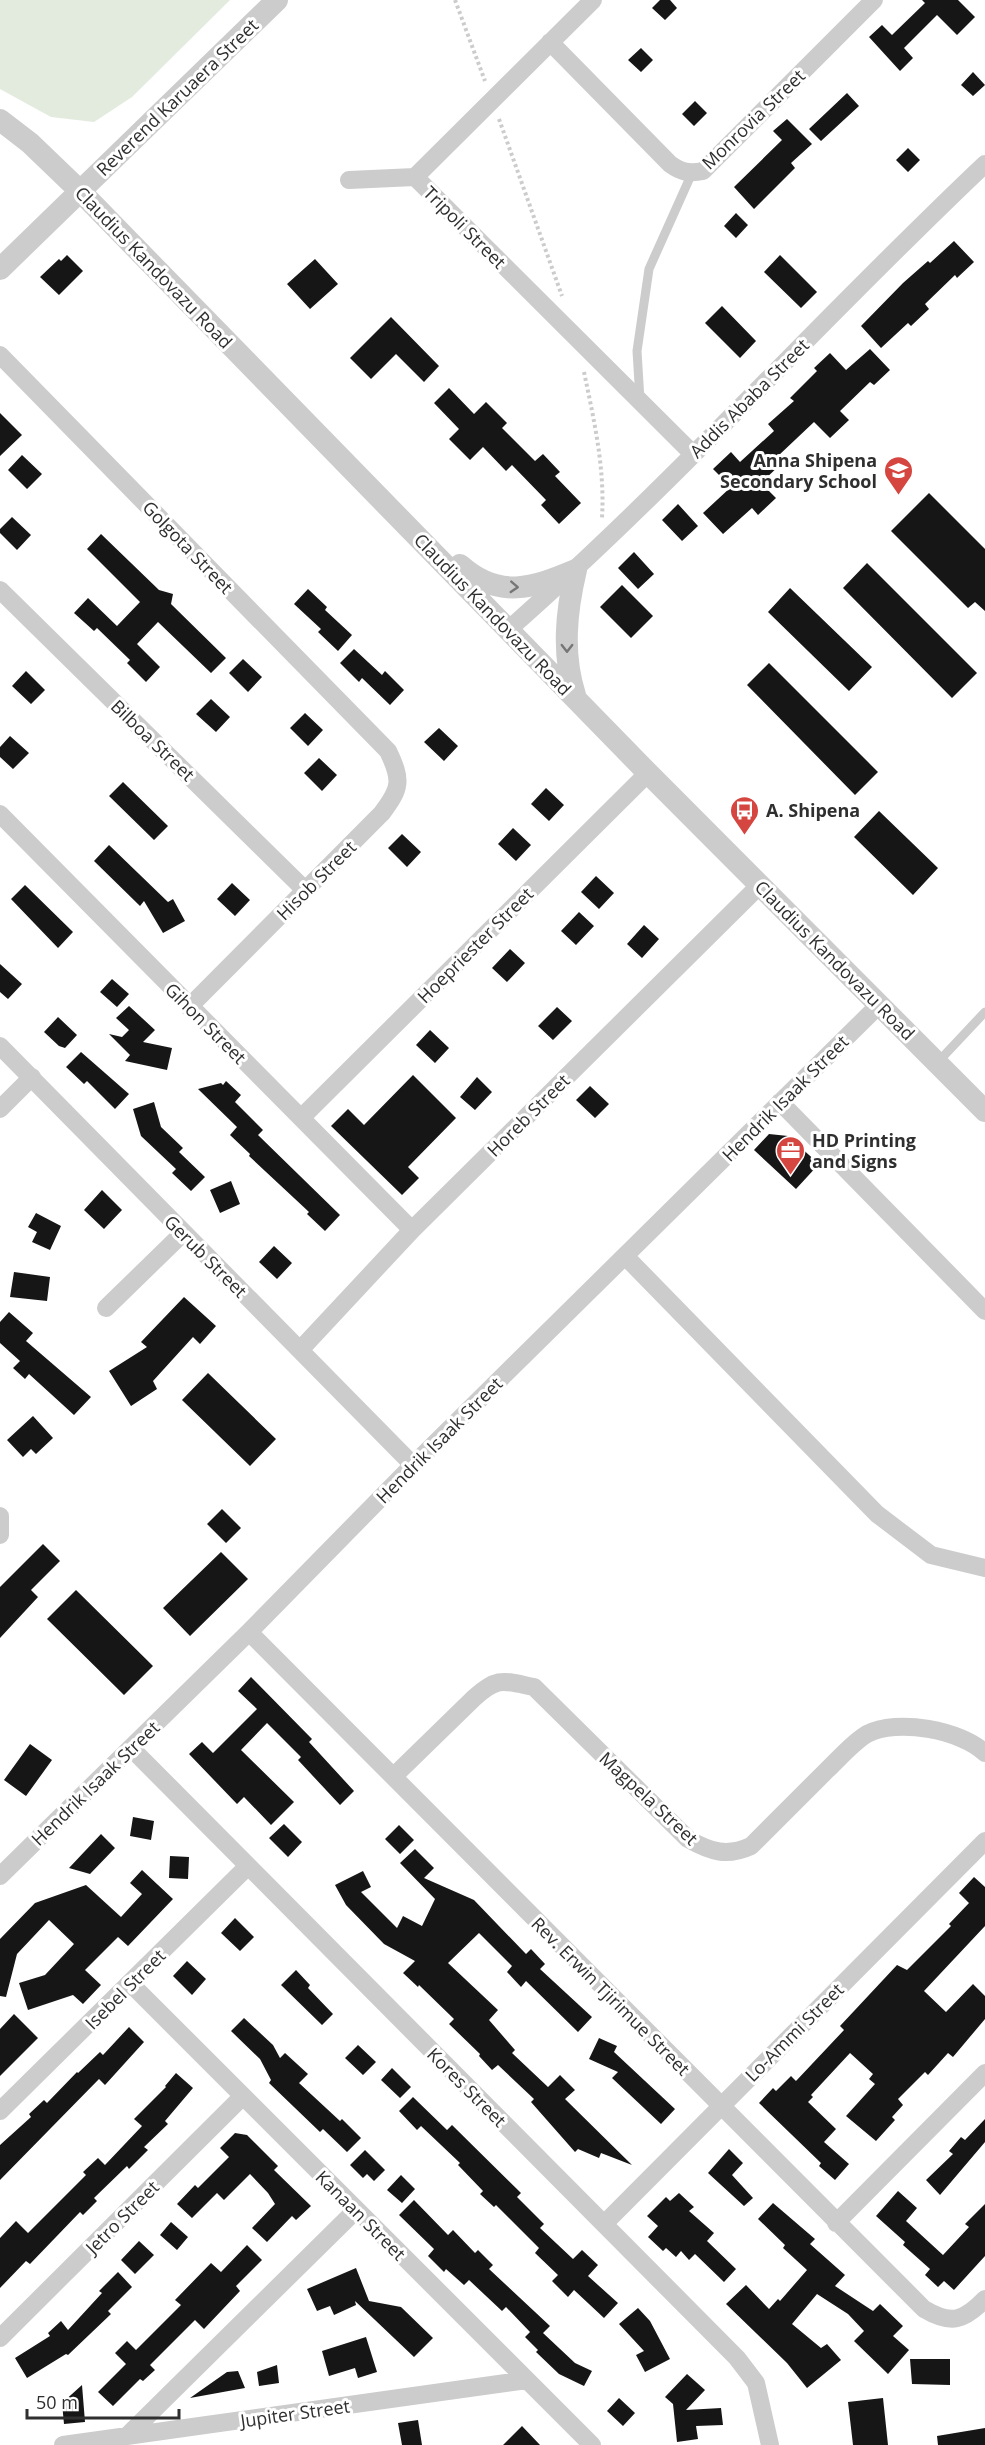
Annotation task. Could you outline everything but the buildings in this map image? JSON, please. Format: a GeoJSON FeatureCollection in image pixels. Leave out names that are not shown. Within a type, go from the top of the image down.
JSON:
{"type":"FeatureCollection","features":[{"type":"Feature","properties":{"kind":"street","name":"Reverend Karuaera Street"},"geometry":{"type":"LineString","coordinates":[[0,269],[277,0]]}},
{"type":"Feature","properties":{"kind":"street","name":"Tripoli Street"},"geometry":{"type":"LineString","coordinates":[[593,0],[415,177],[693,454]]}},
{"type":"Feature","properties":{"kind":"street","name":"Monrovia Street"},"geometry":{"type":"LineString","coordinates":[[550,42],[670,164],[680,171],[692,173],[703,171],[874,0]]}},
{"type":"Feature","properties":{"kind":"street","name":"Claudius Kandovazu Road"},"geometry":{"type":"LineString","coordinates":[[0,120],[30,143],[81,192],[577,701],[985,1111]]}},
{"type":"Feature","properties":{"kind":"street","name":"Addis Ababa Street"},"geometry":{"type":"LineString","coordinates":[[509,629],[601,546],[898,247],[985,164]]}},
{"type":"Feature","properties":{"kind":"street"},"geometry":{"type":"LineString","coordinates":[[349,180],[415,177]]}},
{"type":"Feature","properties":{"kind":"street","name":"Golgota Street"},"geometry":{"type":"LineString","coordinates":[[0,355],[377,740]]}},
{"type":"Feature","properties":{"kind":"street"},"geometry":{"type":"LineString","coordinates":[[366,484],[471,575],[487,583],[522,588],[539,585],[576,570]]}},
{"type":"Feature","properties":{"kind":"street"},"geometry":{"type":"LineString","coordinates":[[576,570],[567,616],[567,662],[577,701]]}},
{"type":"Feature","properties":{"kind":"street","name":"Bilboa Street"},"geometry":{"type":"LineString","coordinates":[[0,590],[305,890]]}},
{"type":"Feature","properties":{"kind":"street","name":"Hisob Street"},"geometry":{"type":"LineString","coordinates":[[189,1007],[382,813],[394,798],[400,782],[396,767],[388,751],[377,740]]}},
{"type":"Feature","properties":{"kind":"street","name":"Hoepriester Street"},"geometry":{"type":"LineString","coordinates":[[301,1118],[648,773]]}},
{"type":"Feature","properties":{"kind":"street","name":"Gihon Street"},"geometry":{"type":"LineString","coordinates":[[0,814],[412,1230]]}},
{"type":"Feature","properties":{"kind":"street","name":"Horeb Street"},"geometry":{"type":"LineString","coordinates":[[300,1350],[412,1230],[760,885]]}},
{"type":"Feature","properties":{"kind":"street","name":"Hendrik Isaak Street"},"geometry":{"type":"LineString","coordinates":[[0,1876],[249,1632],[413,1465],[880,1004]]}},
{"type":"Feature","properties":{"kind":"street","name":"Gerub Street"},"geometry":{"type":"LineString","coordinates":[[0,1046],[413,1465]]}},
{"type":"Feature","properties":{"kind":"street"},"geometry":{"type":"LineString","coordinates":[[0,1109],[32,1077]]}},
{"type":"Feature","properties":{"kind":"street"},"geometry":{"type":"LineString","coordinates":[[780,1102],[985,1311]]}},
{"type":"Feature","properties":{"kind":"street"},"geometry":{"type":"LineString","coordinates":[[106,1308],[183,1233]]}},
{"type":"Feature","properties":{"kind":"street"},"geometry":{"type":"LineString","coordinates":[[625,1256],[877,1514],[931,1555],[985,1568]]}},
{"type":"Feature","properties":{"kind":"street"},"geometry":{"type":"LineString","coordinates":[[0,1516],[0,1535]]}},
{"type":"Feature","properties":{"kind":"street","name":"Rev. Erwin Tjirimue Street"},"geometry":{"type":"LineString","coordinates":[[249,1632],[924,2309],[937,2317],[951,2320],[962,2318],[985,2299]]}},
{"type":"Feature","properties":{"kind":"street","name":"Magpela Street"},"geometry":{"type":"LineString","coordinates":[[394,1776],[486,1686],[501,1680],[534,1687],[688,1839],[705,1849],[721,1852],[736,1853],[751,1846],[868,1733],[889,1729],[937,1729],[957,1735],[985,1753]]}},
{"type":"Feature","properties":{"kind":"street","name":"Kores Street"},"geometry":{"type":"LineString","coordinates":[[131,1748],[749,2372],[756,2384],[770,2445]]}},
{"type":"Feature","properties":{"kind":"street","name":"Lo-Ammi Street"},"geometry":{"type":"LineString","coordinates":[[604,2224],[985,1841]]}},
{"type":"Feature","properties":{"kind":"street","name":"Isebel Street"},"geometry":{"type":"LineString","coordinates":[[0,2111],[248,1866]]}},
{"type":"Feature","properties":{"kind":"street","name":"Kanaan Street"},"geometry":{"type":"LineString","coordinates":[[131,1984],[592,2445]]}},
{"type":"Feature","properties":{"kind":"street"},"geometry":{"type":"LineString","coordinates":[[836,2223],[985,2073]]}},
{"type":"Feature","properties":{"kind":"street","name":"Jetro Street"},"geometry":{"type":"LineString","coordinates":[[0,2338],[243,2096]]}},
{"type":"Feature","properties":{"kind":"street"},"geometry":{"type":"LineString","coordinates":[[126,2437],[356,2210]]}},
{"type":"Feature","properties":{"kind":"street","name":"Jupiter Street"},"geometry":{"type":"LineString","coordinates":[[63,2445],[527,2380]]}},
{"type":"Feature","properties":{"kind":"lane"},"geometry":{"type":"LineString","coordinates":[[640,402],[637,351],[649,269],[692,173]]}},
{"type":"Feature","properties":{"kind":"lane"},"geometry":{"type":"LineString","coordinates":[[938,1062],[985,1012]]}},
{"type":"Feature","properties":{"kind":"path"},"geometry":{"type":"LineString","coordinates":[[455,0],[565,305]]}},
{"type":"Feature","properties":{"kind":"path"},"geometry":{"type":"LineString","coordinates":[[584,371],[599,446],[603,496],[601,546]]}},
{"type":"Feature","properties":{"kind":"shaded area"},"geometry":{"type":"Polygon","coordinates":[[[0,0],[230,0],[132,97],[94,122],[51,117],[0,89],[0,0]]]}},
{"type":"Feature","properties":{"kind":"place","name":"Anna Shipena Secondary School"},"geometry":{"type":"Point","coordinates":[898,496]}},
{"type":"Feature","properties":{"kind":"place","name":"A. Shipena"},"geometry":{"type":"Point","coordinates":[745,836]}},
{"type":"Feature","properties":{"kind":"place","name":"HD Printing and Signs"},"geometry":{"type":"Point","coordinates":[791,1176]}}]}
